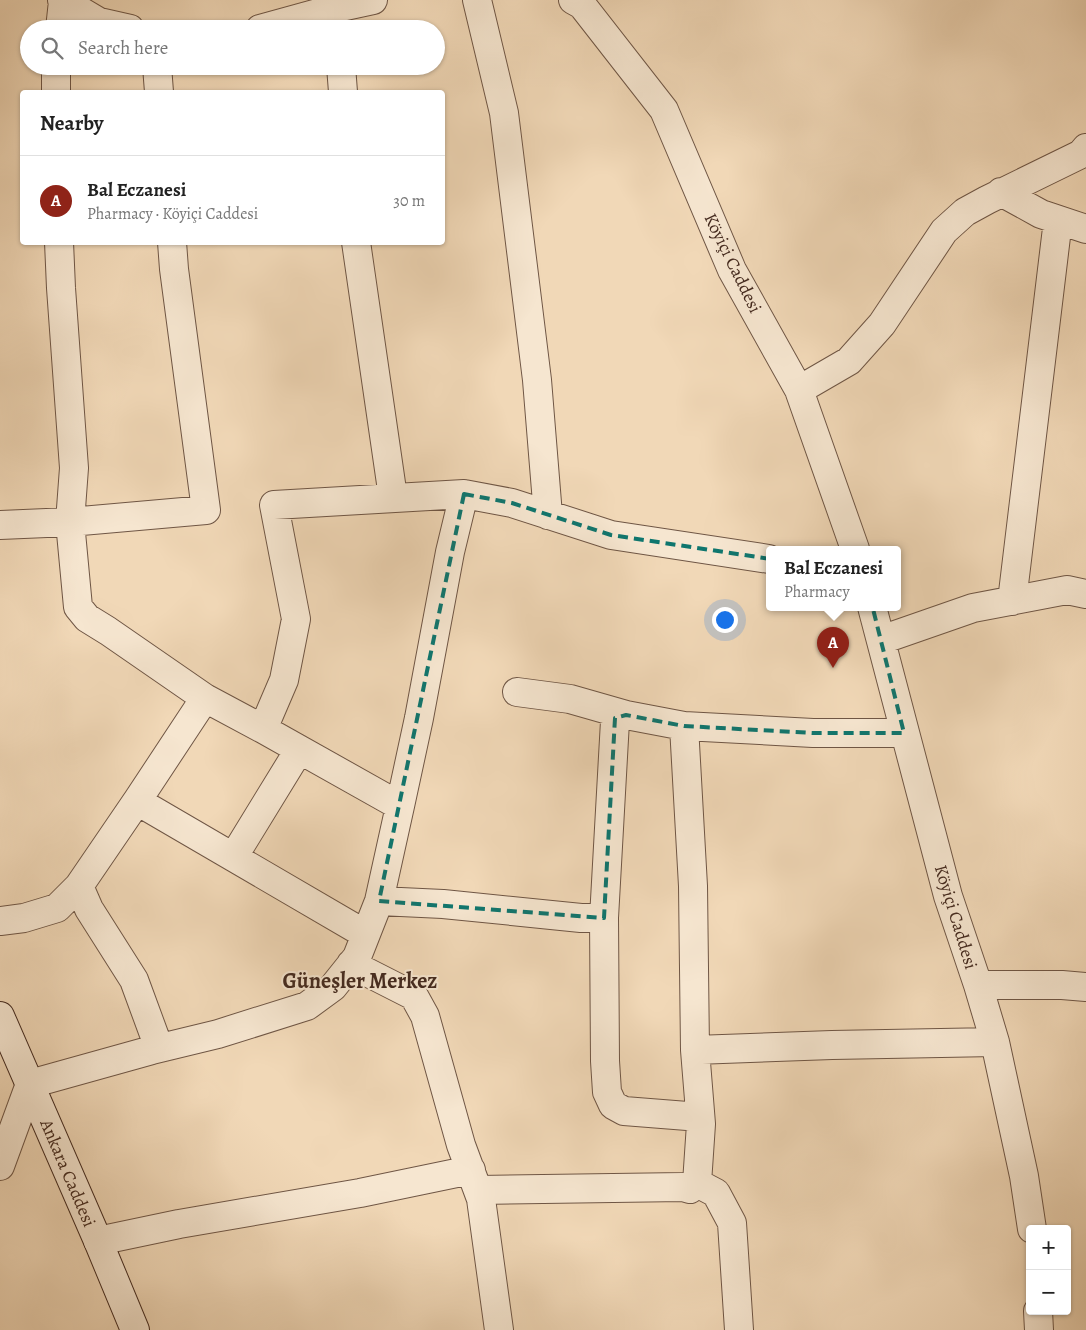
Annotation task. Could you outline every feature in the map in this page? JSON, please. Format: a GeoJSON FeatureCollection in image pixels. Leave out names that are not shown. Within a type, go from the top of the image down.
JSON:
{"type":"FeatureCollection","features":[{"type":"Feature","properties":{"kind":"street"},"geometry":{"type":"LineString","coordinates":[[61,20],[63,0],[97,20]]}},
{"type":"Feature","properties":{"kind":"street"},"geometry":{"type":"LineString","coordinates":[[323,20],[337,18],[373,0]]}},
{"type":"Feature","properties":{"kind":"street"},"geometry":{"type":"LineString","coordinates":[[476,0],[504,112],[537,380],[548,515]]}},
{"type":"Feature","properties":{"kind":"street","name":"Köyiçi Caddesi"},"geometry":{"type":"LineString","coordinates":[[572,0],[582,5],[664,110],[732,270],[799,390],[854,546]]}},
{"type":"Feature","properties":{"kind":"street"},"geometry":{"type":"LineString","coordinates":[[56,75],[56,90]]}},
{"type":"Feature","properties":{"kind":"street"},"geometry":{"type":"LineString","coordinates":[[158,75],[160,90]]}},
{"type":"Feature","properties":{"kind":"street"},"geometry":{"type":"LineString","coordinates":[[342,75],[343,90]]}},
{"type":"Feature","properties":{"kind":"street"},"geometry":{"type":"LineString","coordinates":[[799,390],[849,362],[882,324],[944,231],[965,212],[1080,154],[1086,148]]}},
{"type":"Feature","properties":{"kind":"street"},"geometry":{"type":"LineString","coordinates":[[1002,192],[1041,214],[1086,229]]}},
{"type":"Feature","properties":{"kind":"street"},"geometry":{"type":"LineString","coordinates":[[1012,601],[1058,220]]}},
{"type":"Feature","properties":{"kind":"street"},"geometry":{"type":"LineString","coordinates":[[59,245],[74,468],[70,522],[78,607],[87,618],[205,698],[400,806]]}},
{"type":"Feature","properties":{"kind":"street"},"geometry":{"type":"LineString","coordinates":[[0,525],[70,522],[206,510],[172,245]]}},
{"type":"Feature","properties":{"kind":"street"},"geometry":{"type":"LineString","coordinates":[[356,245],[393,497]]}},
{"type":"Feature","properties":{"kind":"street"},"geometry":{"type":"LineString","coordinates":[[0,1166],[30,1084],[158,1048],[218,1034],[307,1006],[333,987],[357,957],[378,901],[400,806],[419,718],[450,552],[464,494]]}},
{"type":"Feature","properties":{"kind":"street"},"geometry":{"type":"LineString","coordinates":[[263,729],[284,680],[296,619],[274,506],[464,494],[512,503],[612,535],[766,559]]}},
{"type":"Feature","properties":{"kind":"street"},"geometry":{"type":"LineString","coordinates":[[881,640],[973,608],[1067,590],[1086,594]]}},
{"type":"Feature","properties":{"kind":"street","name":"Köyiçi Caddesi"},"geometry":{"type":"LineString","coordinates":[[873,611],[948,896],[995,1042],[1024,1176],[1031,1225]]}},
{"type":"Feature","properties":{"kind":"street"},"geometry":{"type":"LineString","coordinates":[[517,692],[570,699],[626,716],[684,726],[813,733],[904,733]]}},
{"type":"Feature","properties":{"kind":"street"},"geometry":{"type":"LineString","coordinates":[[0,921],[24,918],[58,908],[79,886],[205,698]]}},
{"type":"Feature","properties":{"kind":"street"},"geometry":{"type":"LineString","coordinates":[[626,716],[619,717],[615,722],[604,918],[607,1092],[613,1106],[624,1111],[700,1117]]}},
{"type":"Feature","properties":{"kind":"street"},"geometry":{"type":"LineString","coordinates":[[98,1240],[178,1224],[360,1193],[474,1180],[683,1188],[690,1188],[697,1182],[701,1124],[695,1050],[693,886],[684,726]]}},
{"type":"Feature","properties":{"kind":"street"},"geometry":{"type":"LineString","coordinates":[[234,856],[300,750]]}},
{"type":"Feature","properties":{"kind":"street"},"geometry":{"type":"LineString","coordinates":[[137,801],[365,934]]}},
{"type":"Feature","properties":{"kind":"street"},"geometry":{"type":"LineString","coordinates":[[79,886],[89,909],[134,980],[158,1048]]}},
{"type":"Feature","properties":{"kind":"street"},"geometry":{"type":"LineString","coordinates":[[378,901],[443,904],[581,918],[604,918]]}},
{"type":"Feature","properties":{"kind":"street"},"geometry":{"type":"LineString","coordinates":[[352,964],[414,996],[425,1016],[461,1145],[481,1199],[500,1330]]}},
{"type":"Feature","properties":{"kind":"street"},"geometry":{"type":"LineString","coordinates":[[978,985],[1062,985],[1086,987]]}},
{"type":"Feature","properties":{"kind":"street","name":"Ankara Caddesi"},"geometry":{"type":"LineString","coordinates":[[0,1016],[98,1240],[135,1330]]}},
{"type":"Feature","properties":{"kind":"street"},"geometry":{"type":"LineString","coordinates":[[695,1050],[995,1042]]}},
{"type":"Feature","properties":{"kind":"street"},"geometry":{"type":"LineString","coordinates":[[697,1182],[716,1193],[732,1223],[739,1330]]}},
{"type":"Feature","properties":{"kind":"street"},"geometry":{"type":"LineString","coordinates":[[1038,1315],[1039,1330]]}},
{"type":"Feature","properties":{"kind":"highlighted area"},"geometry":{"type":"Polygon","coordinates":[[[464,494],[512,503],[611,535],[864,573],[904,733],[813,733],[684,726],[626,715],[615,718],[604,918],[379,901],[464,494]]]}},
{"type":"Feature","properties":{"kind":"place","name":"Bal Eczanesi"},"geometry":{"type":"Point","coordinates":[833,668]}},
{"type":"Feature","properties":{"kind":"district","name":"Güneşler Merkez"},"geometry":{"type":"Point","coordinates":[360,981]}}]}
